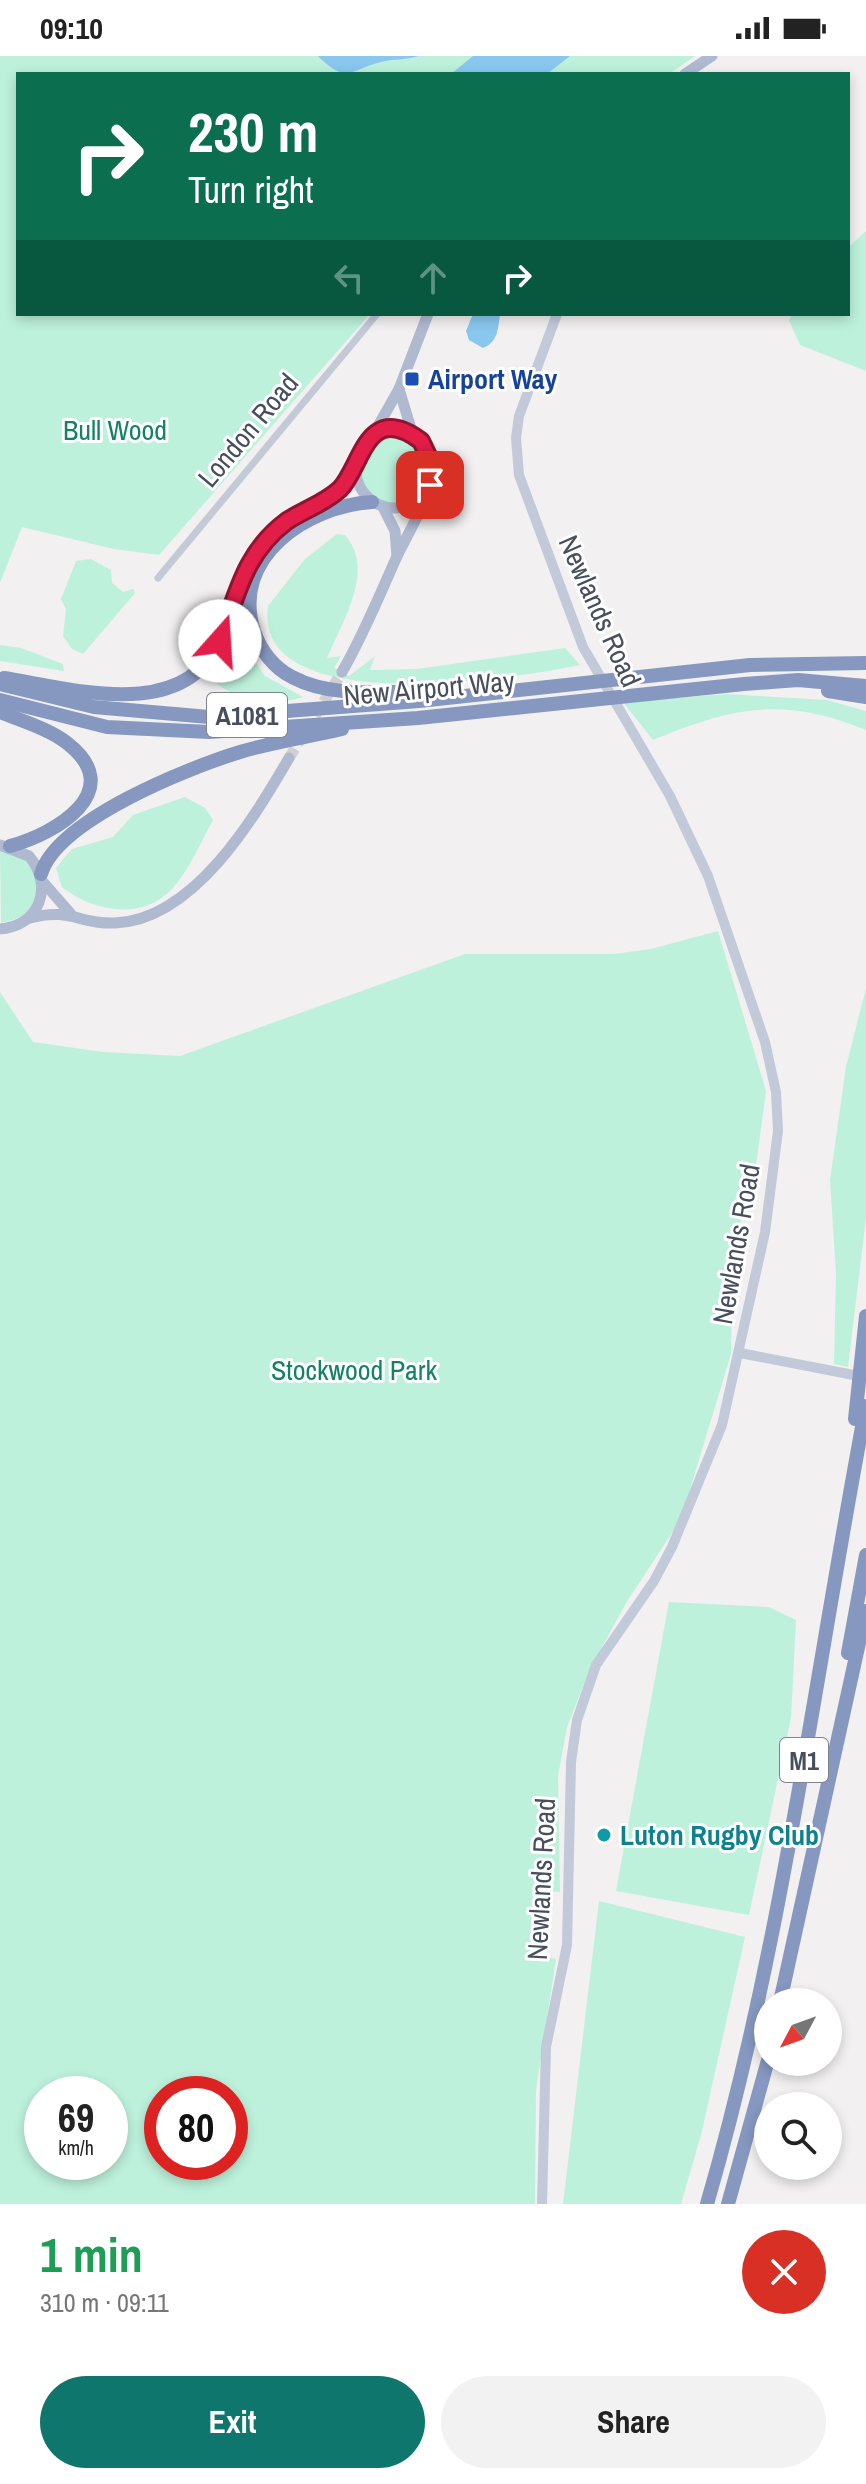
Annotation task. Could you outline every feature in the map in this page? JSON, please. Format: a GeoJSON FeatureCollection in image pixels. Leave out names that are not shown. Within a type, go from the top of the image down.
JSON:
{"type":"FeatureCollection","features":[{"type":"Feature","properties":{"kind":"highway","name":"A1081"},"geometry":{"type":"LineString","coordinates":[[0,677],[93,692],[133,694],[162,690],[192,677],[214,653],[241,578],[260,544],[295,516],[332,495],[354,469]]}},
{"type":"Feature","properties":{"kind":"highway","name":"A1081"},"geometry":{"type":"LineString","coordinates":[[378,505],[345,505],[317,516],[295,527],[266,554],[251,585],[249,604],[255,636],[264,652],[291,677],[338,691],[495,691]]}},
{"type":"Feature","properties":{"kind":"highway","name":"New Airport Way"},"geometry":{"type":"LineString","coordinates":[[0,684],[94,707],[209,717],[750,665],[866,660]]}},
{"type":"Feature","properties":{"kind":"highway","name":"New Airport Way"},"geometry":{"type":"LineString","coordinates":[[0,700],[69,720],[142,731],[209,732],[378,720],[744,684],[813,681],[866,686]]}},
{"type":"Feature","properties":{"kind":"highway"},"geometry":{"type":"LineString","coordinates":[[744,684],[835,691],[866,697]]}},
{"type":"Feature","properties":{"kind":"highway"},"geometry":{"type":"LineString","coordinates":[[0,712],[66,742],[81,758],[89,781],[83,803],[70,819],[48,834],[5,846]]}},
{"type":"Feature","properties":{"kind":"highway","name":"A1081"},"geometry":{"type":"LineString","coordinates":[[42,877],[55,847],[127,798],[243,751],[378,720]]}},
{"type":"Feature","properties":{"kind":"highway"},"geometry":{"type":"LineString","coordinates":[[862,1402],[862,1349],[866,1316]]}},
{"type":"Feature","properties":{"kind":"highway","name":"M1"},"geometry":{"type":"LineString","coordinates":[[707,2204],[736,2104],[787,1863],[836,1562],[842,1497],[862,1402]]}},
{"type":"Feature","properties":{"kind":"highway","name":"M1"},"geometry":{"type":"LineString","coordinates":[[783,1988],[866,1555]]}},
{"type":"Feature","properties":{"kind":"highway"},"geometry":{"type":"LineString","coordinates":[[799,1912],[866,1611]]}},
{"type":"Feature","properties":{"kind":"highway"},"geometry":{"type":"LineString","coordinates":[[728,2204],[764,2076]]}},
{"type":"Feature","properties":{"kind":"main road"},"geometry":{"type":"LineString","coordinates":[[688,72],[712,56]]}},
{"type":"Feature","properties":{"kind":"main road"},"geometry":{"type":"LineString","coordinates":[[397,557],[395,531],[378,505],[362,493],[354,469],[359,450],[372,436],[399,389],[427,316]]}},
{"type":"Feature","properties":{"kind":"main road"},"geometry":{"type":"LineString","coordinates":[[399,389],[413,435]]}},
{"type":"Feature","properties":{"kind":"main road"},"geometry":{"type":"LineString","coordinates":[[342,672],[375,610],[425,494],[433,466],[427,448],[413,435],[393,430],[372,436]]}},
{"type":"Feature","properties":{"kind":"main road"},"geometry":{"type":"LineString","coordinates":[[378,505],[402,508],[425,494]]}},
{"type":"Feature","properties":{"kind":"main road","name":"A1081"},"geometry":{"type":"LineString","coordinates":[[30,918],[53,912],[114,923],[128,921],[142,917],[184,893],[239,839],[289,758]]}},
{"type":"Feature","properties":{"kind":"main road"},"geometry":{"type":"LineString","coordinates":[[5,846],[29,856],[72,914]]}},
{"type":"Feature","properties":{"kind":"main road"},"geometry":{"type":"LineString","coordinates":[[0,929],[20,925],[30,918],[43,894],[42,877]]}},
{"type":"Feature","properties":{"kind":"street","name":"London Road"},"geometry":{"type":"LineString","coordinates":[[158,578],[375,316]]}},
{"type":"Feature","properties":{"kind":"street","name":"Newlands Road"},"geometry":{"type":"LineString","coordinates":[[542,2204],[546,2047],[567,1945],[571,1762],[577,1720],[596,1665],[654,1581],[672,1547],[722,1425],[740,1353],[773,1186],[778,1131],[776,1092],[765,1042],[699,853],[670,796],[583,647],[522,483],[516,457],[519,416],[556,316]]}},
{"type":"Feature","properties":{"kind":"street"},"geometry":{"type":"LineString","coordinates":[[740,1353],[866,1378]]}},
{"type":"Feature","properties":{"kind":"green space","name":"Bull Wood"},"geometry":{"type":"Polygon","coordinates":[[[0,56],[695,56],[672,72],[16,72],[16,316],[368,316],[159,555],[114,549],[22,527],[0,583],[0,56]]]}},
{"type":"Feature","properties":{"kind":"green space"},"geometry":{"type":"Polygon","coordinates":[[[866,231],[866,371],[800,345],[789,320],[792,316],[850,316],[850,246],[866,231]]]}},
{"type":"Feature","properties":{"kind":"green space"},"geometry":{"type":"Polygon","coordinates":[[[386,437],[400,437],[412,442],[421,451],[426,470],[424,483],[417,494],[400,503],[386,503],[374,498],[365,489],[360,477],[360,463],[365,451],[374,442],[386,437]]]}},
{"type":"Feature","properties":{"kind":"green space"},"geometry":{"type":"Polygon","coordinates":[[[337,534],[345,535],[354,549],[357,580],[327,658],[341,656],[334,668],[349,676],[375,656],[370,670],[417,669],[565,648],[580,665],[504,677],[396,684],[344,679],[302,666],[274,642],[268,606],[305,559],[337,534]]]}},
{"type":"Feature","properties":{"kind":"green space"},"geometry":{"type":"Polygon","coordinates":[[[91,559],[111,570],[112,583],[123,592],[133,589],[135,593],[83,654],[72,649],[63,636],[66,609],[61,599],[76,561],[91,559]]]}},
{"type":"Feature","properties":{"kind":"green space"},"geometry":{"type":"Polygon","coordinates":[[[238,637],[265,676],[303,697],[281,701],[244,698],[215,681],[238,637]]]}},
{"type":"Feature","properties":{"kind":"green space"},"geometry":{"type":"Polygon","coordinates":[[[0,645],[21,648],[63,664],[64,671],[0,661],[0,645]]]}},
{"type":"Feature","properties":{"kind":"green space"},"geometry":{"type":"Polygon","coordinates":[[[726,694],[827,700],[866,711],[866,730],[809,713],[758,710],[708,720],[653,740],[623,702],[726,694]]]}},
{"type":"Feature","properties":{"kind":"green space"},"geometry":{"type":"Polygon","coordinates":[[[185,797],[205,808],[213,820],[183,874],[159,900],[146,906],[116,909],[87,902],[62,887],[56,868],[72,849],[113,837],[133,815],[185,797]]]}},
{"type":"Feature","properties":{"kind":"green space"},"geometry":{"type":"Polygon","coordinates":[[[0,848],[15,851],[35,869],[36,880],[35,898],[28,911],[1,923],[0,848]]]}},
{"type":"Feature","properties":{"kind":"green space","name":"Stockwood Park"},"geometry":{"type":"Polygon","coordinates":[[[718,931],[766,1091],[755,1173],[740,1225],[732,1277],[731,1354],[681,1519],[626,1603],[589,1671],[567,1727],[558,1776],[560,1892],[545,1891],[536,1954],[556,1959],[536,2090],[535,2204],[0,2204],[0,992],[33,1042],[103,1052],[180,1056],[465,954],[614,954],[651,949],[718,931]]]}},
{"type":"Feature","properties":{"kind":"green space"},"geometry":{"type":"Polygon","coordinates":[[[866,988],[866,1218],[848,1367],[834,1364],[836,1273],[830,1180],[846,1067],[866,988]]]}},
{"type":"Feature","properties":{"kind":"green space"},"geometry":{"type":"Polygon","coordinates":[[[669,1602],[769,1607],[796,1620],[791,1718],[749,1915],[616,1891],[669,1602]]]}},
{"type":"Feature","properties":{"kind":"green space"},"geometry":{"type":"Polygon","coordinates":[[[599,1901],[745,1937],[702,2131],[681,2204],[563,2204],[599,1901]]]}},
{"type":"Feature","properties":{"kind":"water"},"geometry":{"type":"Polygon","coordinates":[[[318,56],[419,56],[381,62],[351,72],[340,72],[318,56]]]}},
{"type":"Feature","properties":{"kind":"water"},"geometry":{"type":"Polygon","coordinates":[[[473,56],[570,56],[550,72],[453,72],[473,56]]]}},
{"type":"Feature","properties":{"kind":"water"},"geometry":{"type":"Polygon","coordinates":[[[472,316],[500,316],[494,339],[483,348],[469,340],[466,331],[472,316]]]}},
{"type":"Feature","properties":{"kind":"tunnel"},"geometry":{"type":"LineString","coordinates":[[289,758],[342,672]]}},
{"type":"Feature","properties":{"kind":"place","name":"Airport Way"},"geometry":{"type":"Point","coordinates":[412,379]}},
{"type":"Feature","properties":{"kind":"place","name":"Luton Rugby Club"},"geometry":{"type":"Point","coordinates":[604,1835]}},
{"type":"Feature","properties":{"kind":"route"},"geometry":{"type":"LineString","coordinates":[[220,641],[241,578],[260,544],[276,529],[340,489],[354,469],[359,450],[372,436],[393,430],[403,431],[421,441],[433,466],[430,485]]}}]}
